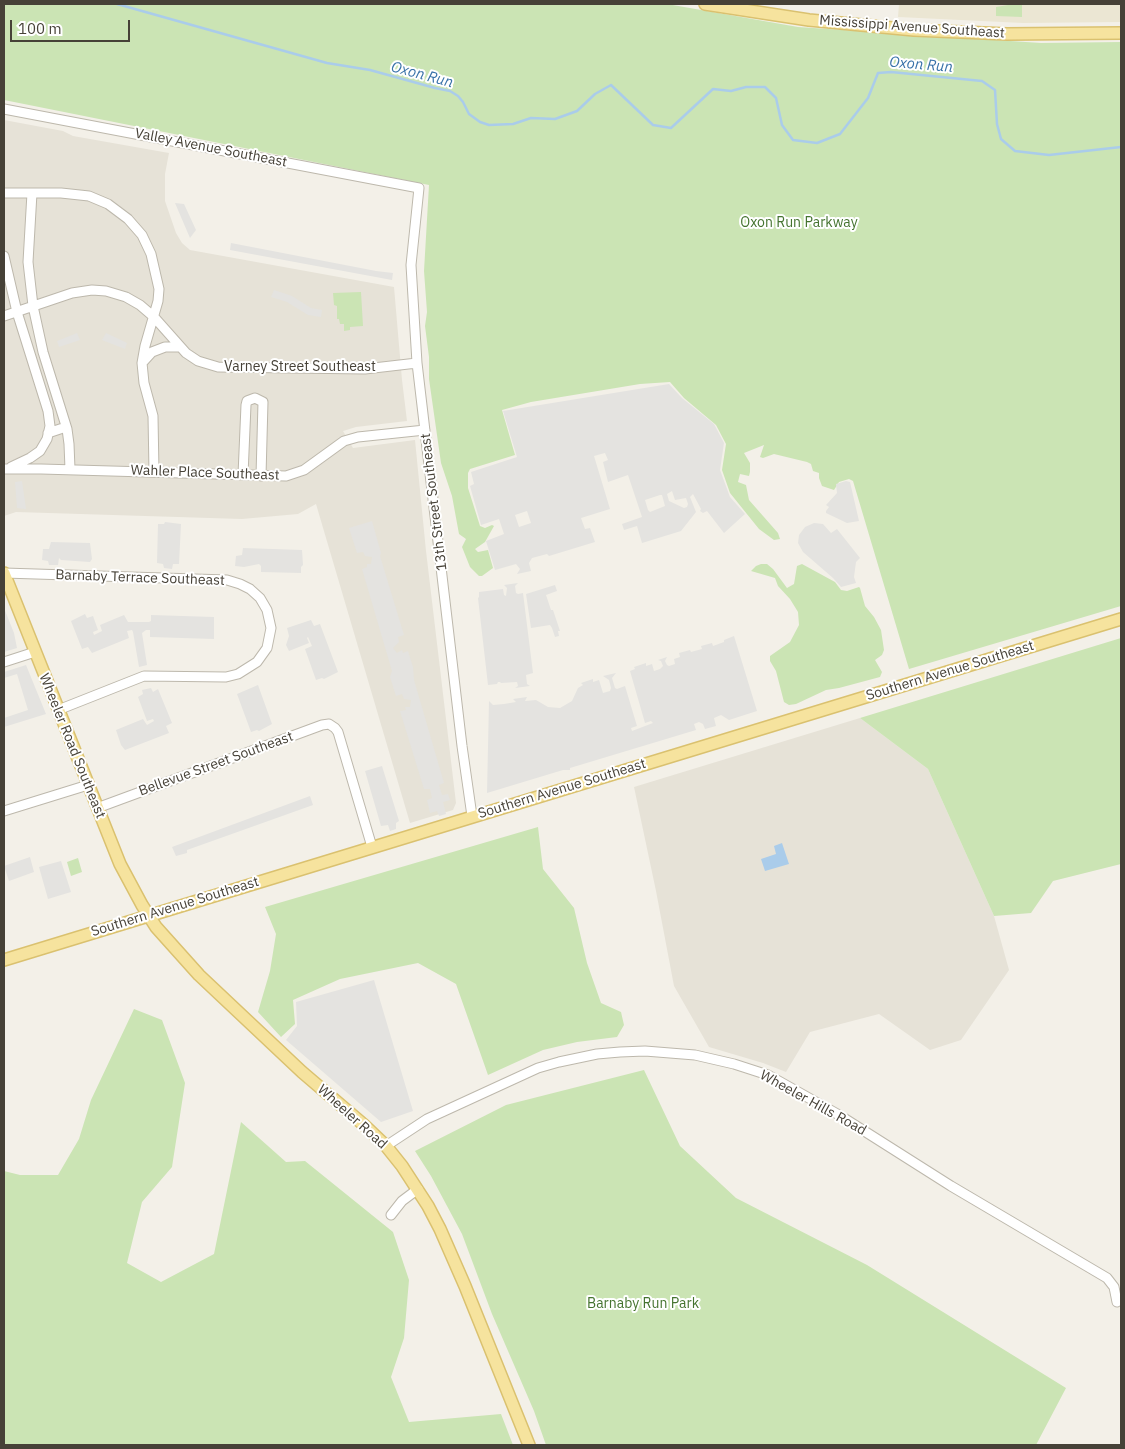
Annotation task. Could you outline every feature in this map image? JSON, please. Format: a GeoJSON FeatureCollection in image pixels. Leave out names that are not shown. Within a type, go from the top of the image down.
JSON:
{"type":"FeatureCollection","features":[{"type":"Feature","properties":{"kind":"main road","name":"Mississippi Avenue Southeast"},"geometry":{"type":"LineString","coordinates":[[705,4],[809,20],[914,30],[1007,34],[1121,33]]}},
{"type":"Feature","properties":{"kind":"main road","name":"Wheeler Road Southeast"},"geometry":{"type":"LineString","coordinates":[[4,573],[124,872],[149,916]]}},
{"type":"Feature","properties":{"kind":"main road","name":"Southern Avenue Southeast"},"geometry":{"type":"LineString","coordinates":[[4,960],[1121,619]]}},
{"type":"Feature","properties":{"kind":"main road","name":"Wheeler Road"},"geometry":{"type":"LineString","coordinates":[[149,916],[173,948],[199,975],[302,1072],[386,1146],[418,1189],[440,1229],[465,1286],[529,1445]]}},
{"type":"Feature","properties":{"kind":"street","name":"Valley Avenue Southeast"},"geometry":{"type":"LineString","coordinates":[[4,109],[419,188]]}},
{"type":"Feature","properties":{"kind":"street","name":"13th Street Southeast"},"geometry":{"type":"LineString","coordinates":[[419,188],[411,265],[417,363],[472,816]]}},
{"type":"Feature","properties":{"kind":"street"},"geometry":{"type":"LineString","coordinates":[[4,193],[61,193],[89,196],[108,204],[128,219],[142,236],[151,254],[157,273],[159,289],[158,301],[142,363],[144,383],[153,416],[154,472]]}},
{"type":"Feature","properties":{"kind":"street"},"geometry":{"type":"LineString","coordinates":[[32,193],[28,262],[33,306],[44,355],[66,427],[70,469]]}},
{"type":"Feature","properties":{"kind":"street"},"geometry":{"type":"LineString","coordinates":[[4,256],[17,312],[48,411],[50,426],[40,451],[30,458],[6,469]]}},
{"type":"Feature","properties":{"kind":"street","name":"Varney Street Southeast"},"geometry":{"type":"LineString","coordinates":[[4,316],[67,294],[99,291],[126,297],[140,305],[154,317],[179,347],[198,361],[212,366],[227,368],[369,369],[417,363]]}},
{"type":"Feature","properties":{"kind":"street"},"geometry":{"type":"LineString","coordinates":[[142,363],[152,352],[165,347],[179,347]]}},
{"type":"Feature","properties":{"kind":"street"},"geometry":{"type":"LineString","coordinates":[[32,360],[44,355]]}},
{"type":"Feature","properties":{"kind":"street"},"geometry":{"type":"LineString","coordinates":[[243,475],[246,405],[247,401],[255,398],[263,402],[261,476]]}},
{"type":"Feature","properties":{"kind":"street"},"geometry":{"type":"LineString","coordinates":[[48,433],[66,427]]}},
{"type":"Feature","properties":{"kind":"street","name":"Wahler Place Southeast"},"geometry":{"type":"LineString","coordinates":[[6,469],[70,469],[286,476],[298,473],[344,441],[358,437],[425,430]]}},
{"type":"Feature","properties":{"kind":"street","name":"Barnaby Terrace Southeast"},"geometry":{"type":"LineString","coordinates":[[4,573],[226,580],[240,584],[252,591],[260,598],[267,610],[271,630],[267,648],[257,662],[238,674],[226,677],[144,676],[58,710]]}},
{"type":"Feature","properties":{"kind":"street"},"geometry":{"type":"LineString","coordinates":[[4,662],[35,652]]}},
{"type":"Feature","properties":{"kind":"street","name":"Bellevue Street Southeast"},"geometry":{"type":"LineString","coordinates":[[97,808],[322,724],[329,724],[335,728],[339,736],[372,847]]}},
{"type":"Feature","properties":{"kind":"street"},"geometry":{"type":"LineString","coordinates":[[4,810],[88,785]]}},
{"type":"Feature","properties":{"kind":"street","name":"Wheeler Hills Road"},"geometry":{"type":"LineString","coordinates":[[386,1146],[427,1119],[538,1068],[596,1054],[620,1052],[662,1052],[695,1055],[734,1064],[768,1075],[832,1111],[951,1186],[1106,1278],[1114,1287],[1117,1302]]}},
{"type":"Feature","properties":{"kind":"street"},"geometry":{"type":"LineString","coordinates":[[391,1214],[402,1201],[418,1189]]}},
{"type":"Feature","properties":{"kind":"shaded area"},"geometry":{"type":"Polygon","coordinates":[[[899,4],[1121,4],[1121,22],[1023,23],[898,17],[899,4]]]}},
{"type":"Feature","properties":{"kind":"shaded area"},"geometry":{"type":"Polygon","coordinates":[[[4,120],[63,131],[73,136],[169,153],[165,174],[165,201],[176,233],[182,243],[190,250],[394,287],[407,421],[356,427],[343,431],[353,448],[415,440],[426,551],[456,803],[453,810],[410,823],[316,504],[298,514],[242,519],[16,512],[4,516],[4,120]]]}},
{"type":"Feature","properties":{"kind":"shaded area"},"geometry":{"type":"Polygon","coordinates":[[[175,203],[184,204],[196,230],[190,238],[175,203]]]}},
{"type":"Feature","properties":{"kind":"shaded area"},"geometry":{"type":"Polygon","coordinates":[[[231,243],[393,273],[392,280],[230,250],[231,243]]]}},
{"type":"Feature","properties":{"kind":"shaded area"},"geometry":{"type":"Polygon","coordinates":[[[274,290],[292,296],[311,308],[322,310],[321,317],[308,315],[287,302],[271,297],[274,290]]]}},
{"type":"Feature","properties":{"kind":"shaded area"},"geometry":{"type":"Polygon","coordinates":[[[77,333],[80,340],[59,347],[57,341],[77,333]]]}},
{"type":"Feature","properties":{"kind":"shaded area"},"geometry":{"type":"Polygon","coordinates":[[[106,333],[127,343],[125,349],[102,340],[106,333]]]}},
{"type":"Feature","properties":{"kind":"shaded area"},"geometry":{"type":"Polygon","coordinates":[[[669,384],[682,398],[714,424],[724,443],[720,470],[730,497],[745,514],[724,533],[707,511],[703,513],[700,511],[701,509],[693,494],[690,497],[696,512],[681,531],[642,543],[637,526],[624,530],[622,524],[642,517],[628,475],[608,482],[603,462],[608,460],[605,453],[594,456],[610,509],[581,518],[585,529],[590,528],[595,542],[549,556],[547,554],[532,558],[529,563],[531,571],[517,574],[520,569],[516,564],[495,570],[486,541],[504,534],[499,519],[481,525],[470,486],[474,484],[471,472],[517,457],[503,411],[669,384]],[[672,491],[667,494],[669,501],[684,508],[687,507],[686,498],[675,500],[672,491]],[[662,495],[645,500],[650,512],[665,506],[662,495]],[[527,511],[515,515],[519,527],[531,523],[527,511]]]}},
{"type":"Feature","properties":{"kind":"shaded area"},"geometry":{"type":"Polygon","coordinates":[[[22,481],[26,509],[17,508],[15,482],[22,481]]]}},
{"type":"Feature","properties":{"kind":"shaded area"},"geometry":{"type":"Polygon","coordinates":[[[846,481],[850,482],[859,521],[847,523],[826,513],[829,507],[826,505],[837,493],[836,484],[846,481]]]}},
{"type":"Feature","properties":{"kind":"shaded area"},"geometry":{"type":"Polygon","coordinates":[[[372,521],[381,553],[380,556],[404,635],[398,637],[399,642],[393,648],[397,653],[402,650],[403,653],[408,651],[413,667],[414,680],[444,783],[439,785],[442,795],[448,794],[450,800],[443,802],[446,814],[439,816],[437,811],[430,813],[427,800],[432,798],[430,789],[424,789],[400,711],[406,710],[405,707],[410,707],[411,700],[404,699],[402,694],[396,696],[390,677],[392,671],[362,569],[367,567],[367,564],[371,564],[372,557],[365,556],[363,552],[357,553],[349,528],[372,521]]]}},
{"type":"Feature","properties":{"kind":"shaded area"},"geometry":{"type":"Polygon","coordinates":[[[165,522],[181,524],[179,564],[173,564],[172,569],[164,568],[163,564],[157,563],[158,524],[164,524],[165,522]]]}},
{"type":"Feature","properties":{"kind":"shaded area"},"geometry":{"type":"Polygon","coordinates":[[[814,523],[823,524],[831,533],[837,529],[860,558],[856,562],[854,577],[856,583],[841,587],[803,552],[798,543],[799,535],[805,527],[814,523]]]}},
{"type":"Feature","properties":{"kind":"shaded area"},"geometry":{"type":"Polygon","coordinates":[[[51,542],[90,543],[92,559],[90,562],[61,560],[59,558],[58,565],[49,565],[48,561],[42,560],[43,549],[49,549],[51,542]]]}},
{"type":"Feature","properties":{"kind":"shaded area"},"geometry":{"type":"Polygon","coordinates":[[[243,548],[302,550],[303,565],[301,573],[261,572],[259,564],[244,567],[235,566],[236,556],[242,555],[243,548]]]}},
{"type":"Feature","properties":{"kind":"shaded area"},"geometry":{"type":"Polygon","coordinates":[[[518,583],[515,586],[516,593],[523,593],[533,673],[526,675],[527,684],[530,686],[515,688],[518,686],[517,682],[498,682],[497,684],[488,685],[478,598],[479,592],[503,589],[506,596],[507,588],[504,585],[518,583]]]}},
{"type":"Feature","properties":{"kind":"shaded area"},"geometry":{"type":"Polygon","coordinates":[[[555,585],[557,591],[546,595],[560,631],[558,631],[559,636],[555,637],[550,625],[531,628],[526,594],[555,585]]]}},
{"type":"Feature","properties":{"kind":"shaded area"},"geometry":{"type":"Polygon","coordinates":[[[4,608],[14,633],[17,648],[4,652],[4,608]]]}},
{"type":"Feature","properties":{"kind":"shaded area"},"geometry":{"type":"Polygon","coordinates":[[[85,614],[87,618],[93,616],[98,630],[93,632],[94,635],[102,631],[100,625],[124,615],[128,622],[149,622],[151,621],[151,615],[214,617],[214,639],[150,637],[150,630],[146,630],[142,633],[147,665],[139,667],[132,630],[127,631],[129,638],[92,653],[88,647],[82,649],[71,621],[85,614]]]}},
{"type":"Feature","properties":{"kind":"shaded area"},"geometry":{"type":"Polygon","coordinates":[[[311,620],[314,626],[320,624],[338,672],[324,679],[316,680],[305,649],[312,646],[308,637],[309,643],[289,651],[286,645],[289,636],[287,628],[311,620]]]}},
{"type":"Feature","properties":{"kind":"shaded area"},"geometry":{"type":"Polygon","coordinates":[[[734,636],[757,711],[729,720],[721,715],[714,718],[716,726],[705,729],[703,724],[699,722],[694,724],[696,730],[570,768],[570,770],[563,770],[487,793],[489,701],[493,705],[504,704],[516,702],[513,699],[527,697],[525,701],[536,700],[548,707],[560,708],[572,701],[578,688],[583,685],[581,683],[593,679],[593,682],[599,680],[603,693],[610,691],[609,680],[603,676],[616,673],[612,678],[615,688],[625,686],[637,726],[631,728],[632,731],[653,723],[651,721],[645,723],[630,671],[635,669],[634,667],[646,663],[646,666],[652,664],[654,671],[663,666],[661,661],[658,660],[667,657],[665,661],[669,666],[675,664],[674,659],[680,657],[679,653],[702,649],[701,646],[712,643],[713,646],[734,636]]]}},
{"type":"Feature","properties":{"kind":"shaded area"},"geometry":{"type":"Polygon","coordinates":[[[26,665],[46,714],[4,727],[4,718],[28,710],[17,674],[4,678],[4,672],[26,665]]]}},
{"type":"Feature","properties":{"kind":"shaded area"},"geometry":{"type":"Polygon","coordinates":[[[258,685],[272,724],[259,731],[251,732],[237,694],[258,685]]]}},
{"type":"Feature","properties":{"kind":"shaded area"},"geometry":{"type":"Polygon","coordinates":[[[151,688],[153,692],[158,689],[172,723],[166,726],[169,733],[125,750],[121,745],[116,730],[143,719],[147,725],[154,721],[153,719],[147,721],[138,697],[143,694],[142,690],[151,688]]]}},
{"type":"Feature","properties":{"kind":"shaded area"},"geometry":{"type":"Polygon","coordinates":[[[860,718],[928,769],[994,916],[1009,970],[961,1040],[930,1050],[879,1014],[810,1032],[786,1072],[709,1047],[674,986],[634,787],[860,718]]]}},
{"type":"Feature","properties":{"kind":"shaded area"},"geometry":{"type":"Polygon","coordinates":[[[382,766],[399,821],[396,823],[396,829],[390,831],[388,825],[381,826],[365,771],[382,766]]]}},
{"type":"Feature","properties":{"kind":"shaded area"},"geometry":{"type":"Polygon","coordinates":[[[310,796],[313,805],[187,850],[187,853],[176,856],[172,847],[310,796]]]}},
{"type":"Feature","properties":{"kind":"shaded area"},"geometry":{"type":"Polygon","coordinates":[[[30,857],[34,872],[9,881],[4,866],[30,857]]]}},
{"type":"Feature","properties":{"kind":"shaded area"},"geometry":{"type":"Polygon","coordinates":[[[61,861],[71,892],[48,899],[39,867],[61,861]]]}},
{"type":"Feature","properties":{"kind":"shaded area"},"geometry":{"type":"Polygon","coordinates":[[[374,980],[413,1111],[381,1122],[286,1040],[297,1026],[296,1002],[374,980]]]}},
{"type":"Feature","properties":{"kind":"green space","name":"Oxon Run Parkway"},"geometry":{"type":"Polygon","coordinates":[[[4,4],[667,4],[798,27],[1041,43],[1121,42],[1121,606],[909,669],[853,481],[849,479],[839,482],[834,490],[822,486],[819,473],[813,471],[811,464],[807,462],[774,454],[763,458],[760,457],[764,445],[744,453],[750,463],[750,472],[749,476],[740,474],[738,482],[746,485],[749,500],[778,533],[780,539],[774,540],[759,529],[730,493],[722,470],[726,444],[716,425],[684,398],[670,382],[640,384],[531,402],[502,410],[515,455],[470,469],[468,473],[468,488],[480,526],[485,528],[494,526],[485,542],[475,549],[478,552],[488,550],[493,568],[479,576],[470,567],[462,547],[466,539],[459,534],[452,496],[441,463],[429,379],[429,357],[425,326],[427,312],[424,271],[429,185],[4,100],[4,4]]]}},
{"type":"Feature","properties":{"kind":"green space"},"geometry":{"type":"Polygon","coordinates":[[[1022,4],[1022,17],[996,16],[996,7],[1022,4]]]}},
{"type":"Feature","properties":{"kind":"green space"},"geometry":{"type":"Polygon","coordinates":[[[361,292],[363,326],[350,327],[350,330],[344,331],[344,324],[340,324],[339,319],[337,319],[337,306],[334,305],[333,293],[361,292]]]}},
{"type":"Feature","properties":{"kind":"green space"},"geometry":{"type":"Polygon","coordinates":[[[761,564],[767,564],[773,569],[787,588],[794,584],[797,566],[802,564],[835,582],[841,590],[847,591],[859,587],[865,606],[881,630],[884,650],[882,655],[875,660],[882,672],[880,677],[826,690],[796,704],[789,705],[784,702],[770,656],[790,642],[799,625],[798,612],[790,599],[778,586],[775,578],[751,571],[761,564]]]}},
{"type":"Feature","properties":{"kind":"green space"},"geometry":{"type":"Polygon","coordinates":[[[1121,638],[1121,864],[1053,881],[1031,913],[994,916],[928,769],[860,718],[1121,638]]]}},
{"type":"Feature","properties":{"kind":"green space"},"geometry":{"type":"Polygon","coordinates":[[[538,827],[543,869],[574,908],[587,963],[601,1003],[621,1012],[624,1025],[617,1037],[577,1042],[543,1050],[488,1075],[456,984],[418,963],[340,979],[293,1000],[295,1024],[281,1037],[258,1012],[270,971],[276,934],[265,907],[538,827]]]}},
{"type":"Feature","properties":{"kind":"green space"},"geometry":{"type":"Polygon","coordinates":[[[78,858],[82,872],[71,876],[67,862],[78,858]]]}},
{"type":"Feature","properties":{"kind":"green space"},"geometry":{"type":"Polygon","coordinates":[[[134,1009],[162,1020],[185,1083],[172,1167],[142,1202],[127,1263],[161,1282],[214,1254],[241,1122],[286,1162],[305,1161],[393,1232],[409,1280],[404,1338],[391,1377],[409,1422],[501,1414],[513,1445],[4,1445],[4,1171],[20,1175],[58,1175],[79,1139],[91,1100],[134,1009]]]}},
{"type":"Feature","properties":{"kind":"green space","name":"Barnaby Run Park"},"geometry":{"type":"Polygon","coordinates":[[[644,1070],[680,1146],[736,1198],[867,1265],[1066,1388],[1036,1445],[546,1445],[534,1411],[492,1314],[462,1234],[431,1176],[415,1151],[506,1105],[644,1070]]]}},
{"type":"Feature","properties":{"kind":"water"},"geometry":{"type":"Polygon","coordinates":[[[782,843],[789,864],[765,871],[761,859],[776,854],[774,846],[782,843]]]}},
{"type":"Feature","properties":{"kind":"waterway","name":"Oxon Run"},"geometry":{"type":"LineString","coordinates":[[117,4],[327,63],[370,70],[450,91],[463,102],[469,114],[480,122],[489,125],[513,124],[531,118],[555,119],[577,111],[595,94],[611,85],[653,125],[671,128],[713,89],[731,91],[746,87],[765,87],[776,98],[782,125],[793,140],[817,143],[840,134],[868,98],[878,73],[891,72],[982,81],[995,90],[997,124],[1001,139],[1015,151],[1049,155],[1121,147]]}}]}
